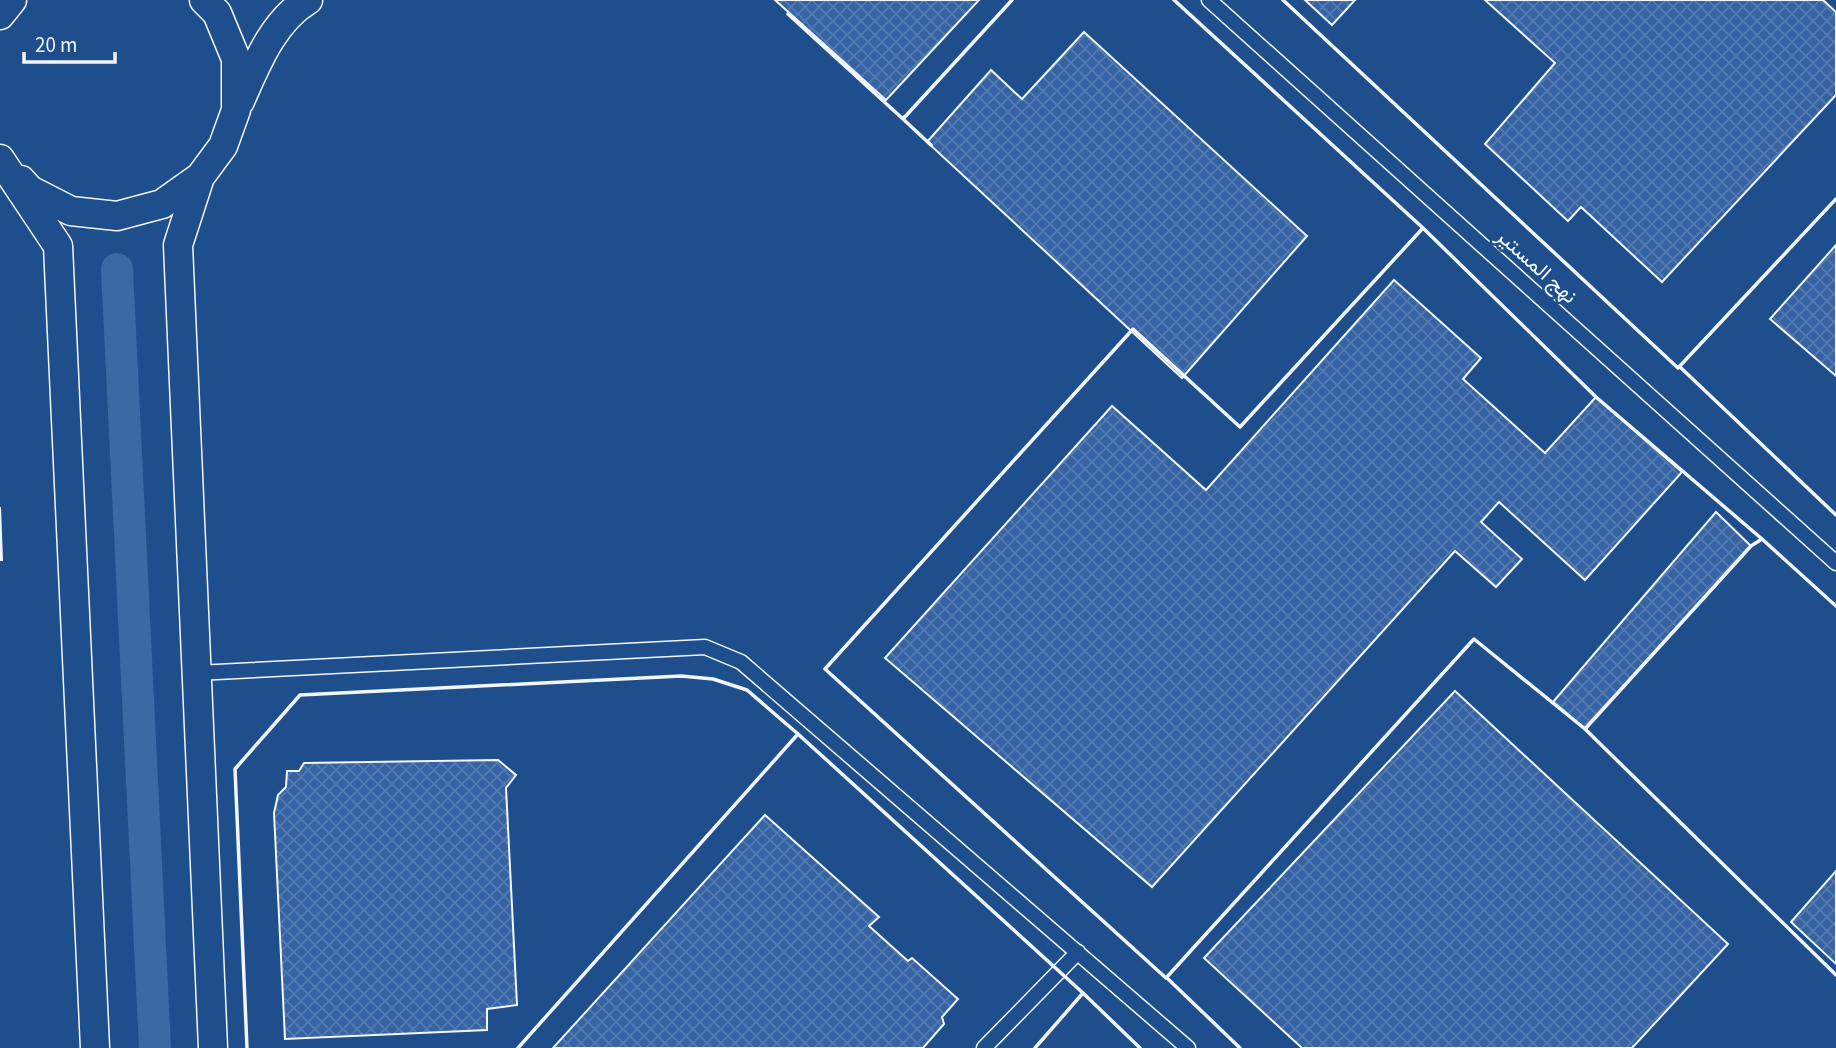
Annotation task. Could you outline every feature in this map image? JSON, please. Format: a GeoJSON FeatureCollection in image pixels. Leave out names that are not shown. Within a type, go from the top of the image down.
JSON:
{"type":"FeatureCollection","features":[{"type":"Feature","properties":{"kind":"street"},"geometry":{"type":"LineString","coordinates":[[0,15],[12,0]]}},
{"type":"Feature","properties":{"kind":"street"},"geometry":{"type":"LineString","coordinates":[[204,0],[217,13],[236,59],[236,110]]}},
{"type":"Feature","properties":{"kind":"street"},"geometry":{"type":"LineString","coordinates":[[0,158],[30,190],[71,211],[117,216],[162,204],[200,177],[223,146],[257,62],[279,27],[308,0]]}},
{"type":"Feature","properties":{"kind":"street"},"geometry":{"type":"LineString","coordinates":[[0,158],[58,246],[95,1048]]}},
{"type":"Feature","properties":{"kind":"street"},"geometry":{"type":"LineString","coordinates":[[200,177],[178,245],[212,1048]]}},
{"type":"Feature","properties":{"kind":"lane","name":"نهج المستير"},"geometry":{"type":"LineString","coordinates":[[1209,0],[1836,563]]}},
{"type":"Feature","properties":{"kind":"lane"},"geometry":{"type":"LineString","coordinates":[[197,673],[705,647],[741,662],[1188,1048]]}},
{"type":"Feature","properties":{"kind":"lane"},"geometry":{"type":"LineString","coordinates":[[984,1048],[1078,953]]}},
{"type":"Feature","properties":{"kind":"building"},"geometry":{"type":"Polygon","coordinates":[[[775,0],[979,0],[886,100],[775,0]]]}},
{"type":"Feature","properties":{"kind":"building"},"geometry":{"type":"Polygon","coordinates":[[[1305,0],[1355,0],[1332,25],[1305,0]]]}},
{"type":"Feature","properties":{"kind":"building"},"geometry":{"type":"Polygon","coordinates":[[[1485,0],[1823,0],[1836,12],[1836,95],[1662,282],[1581,207],[1568,221],[1485,144],[1555,63],[1485,0]]]}},
{"type":"Feature","properties":{"kind":"building"},"geometry":{"type":"Polygon","coordinates":[[[1084,32],[1307,236],[1182,378],[927,142],[991,70],[1022,99],[1084,32]]]}},
{"type":"Feature","properties":{"kind":"building"},"geometry":{"type":"Polygon","coordinates":[[[1836,245],[1836,376],[1770,319],[1836,245]]]}},
{"type":"Feature","properties":{"kind":"building"},"geometry":{"type":"Polygon","coordinates":[[[1394,280],[1481,358],[1463,379],[1545,453],[1596,397],[1682,472],[1585,580],[1499,502],[1481,522],[1522,559],[1496,587],[1455,551],[1152,887],[885,658],[1112,406],[1206,490],[1394,280]]]}},
{"type":"Feature","properties":{"kind":"building"},"geometry":{"type":"Polygon","coordinates":[[[0,507],[2,560],[0,560],[0,507]]]}},
{"type":"Feature","properties":{"kind":"building"},"geometry":{"type":"Polygon","coordinates":[[[1716,512],[1751,546],[1585,729],[1553,702],[1716,512]]]}},
{"type":"Feature","properties":{"kind":"building"},"geometry":{"type":"Polygon","coordinates":[[[1455,691],[1728,944],[1632,1048],[1302,1048],[1204,958],[1455,691]]]}},
{"type":"Feature","properties":{"kind":"building"},"geometry":{"type":"Polygon","coordinates":[[[498,760],[516,775],[506,788],[517,1005],[487,1009],[487,1030],[285,1039],[274,813],[278,795],[286,787],[287,771],[299,771],[304,763],[498,760]]]}},
{"type":"Feature","properties":{"kind":"building"},"geometry":{"type":"Polygon","coordinates":[[[765,815],[879,917],[869,926],[908,961],[912,958],[958,999],[942,1017],[944,1024],[923,1048],[553,1048],[765,815]]]}},
{"type":"Feature","properties":{"kind":"building"},"geometry":{"type":"Polygon","coordinates":[[[1836,871],[1836,964],[1791,922],[1836,871]]]}},
{"type":"Feature","properties":{"kind":"waterway"},"geometry":{"type":"LineString","coordinates":[[117,269],[155,1048]]}},
{"type":"Feature","properties":{"kind":"wall"},"geometry":{"type":"LineString","coordinates":[[931,145],[903,119],[1012,0]]}},
{"type":"Feature","properties":{"kind":"wall"},"geometry":{"type":"LineString","coordinates":[[1174,0],[1423,228]]}},
{"type":"Feature","properties":{"kind":"wall"},"geometry":{"type":"LineString","coordinates":[[1283,0],[1678,368],[1836,199]]}},
{"type":"Feature","properties":{"kind":"wall"},"geometry":{"type":"LineString","coordinates":[[788,14],[903,119],[904,117]]}},
{"type":"Feature","properties":{"kind":"wall"},"geometry":{"type":"LineString","coordinates":[[1423,228],[1596,397],[1762,539],[1751,546],[1585,729],[1474,639],[1166,978],[825,669],[1133,329],[1240,427],[1423,228]]}},
{"type":"Feature","properties":{"kind":"wall"},"geometry":{"type":"LineString","coordinates":[[1680,367],[1836,515]]}},
{"type":"Feature","properties":{"kind":"wall"},"geometry":{"type":"LineString","coordinates":[[1760,540],[1836,606]]}},
{"type":"Feature","properties":{"kind":"wall"},"geometry":{"type":"LineString","coordinates":[[247,1048],[235,769],[300,695],[681,676],[713,679],[747,690],[798,734],[518,1048]]}},
{"type":"Feature","properties":{"kind":"wall"},"geometry":{"type":"LineString","coordinates":[[1584,728],[1836,975]]}},
{"type":"Feature","properties":{"kind":"wall"},"geometry":{"type":"LineString","coordinates":[[798,734],[1083,993],[1035,1048]]}},
{"type":"Feature","properties":{"kind":"wall"},"geometry":{"type":"LineString","coordinates":[[1167,978],[1240,1048]]}},
{"type":"Feature","properties":{"kind":"wall"},"geometry":{"type":"LineString","coordinates":[[1081,995],[1083,993],[1140,1048]]}}]}
